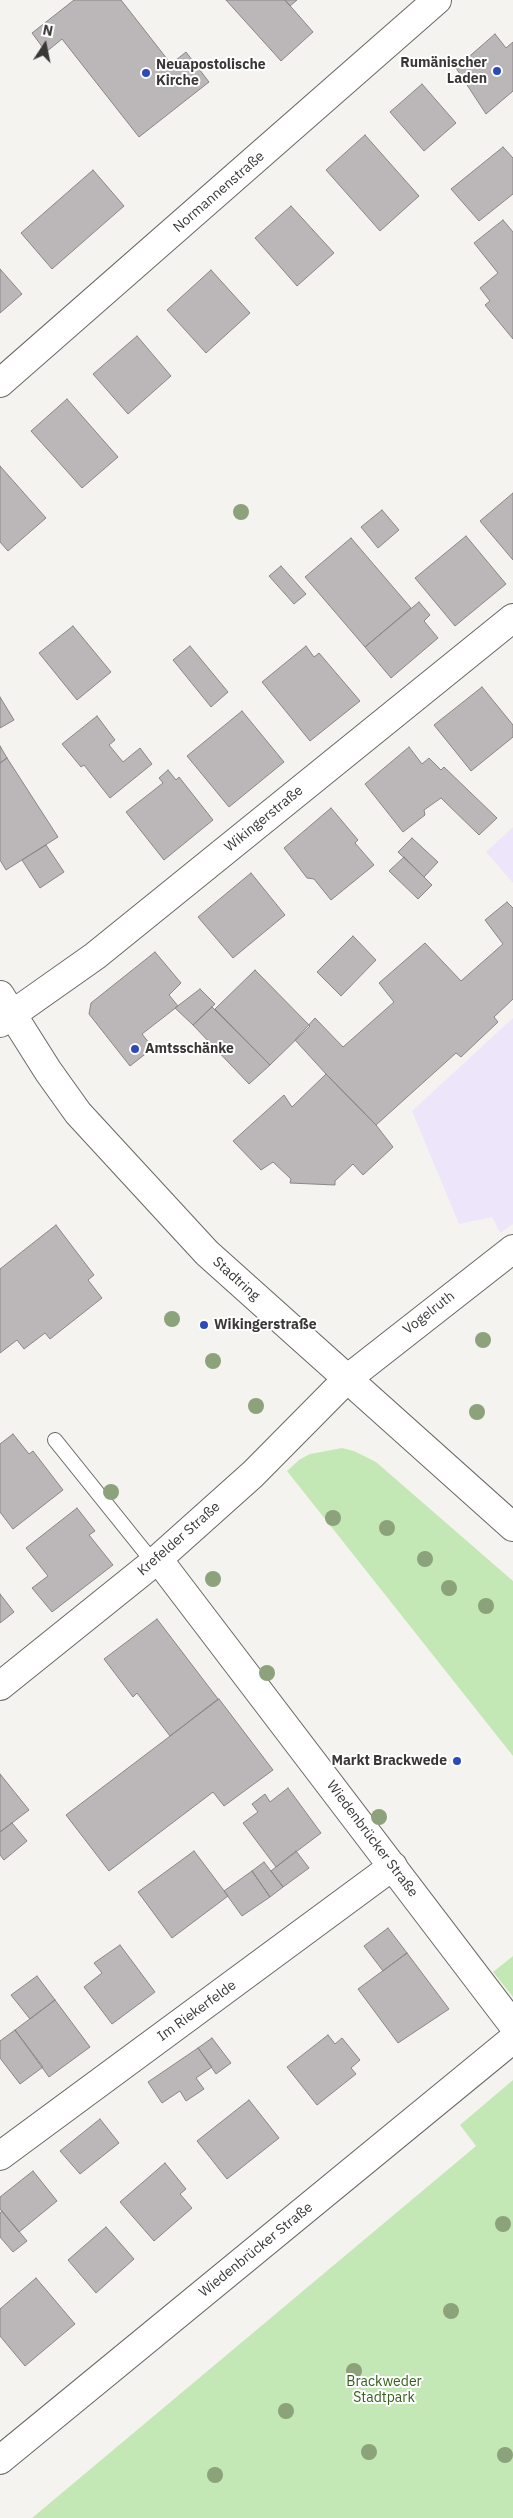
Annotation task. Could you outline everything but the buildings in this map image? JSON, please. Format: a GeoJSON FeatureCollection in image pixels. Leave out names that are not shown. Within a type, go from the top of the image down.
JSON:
{"type":"FeatureCollection","features":[{"type":"Feature","properties":{"kind":"street","name":"Normannenstraße"},"geometry":{"type":"LineString","coordinates":[[0,383],[437,0]]}},
{"type":"Feature","properties":{"kind":"street","name":"Wikingerstraße"},"geometry":{"type":"LineString","coordinates":[[4,1011],[95,956],[513,618]]}},
{"type":"Feature","properties":{"kind":"street","name":"Stadtring"},"geometry":{"type":"LineString","coordinates":[[4,1011],[78,1113],[207,1254],[513,1527]]}},
{"type":"Feature","properties":{"kind":"street","name":"Vogelruth"},"geometry":{"type":"LineString","coordinates":[[347,1379],[511,1253]]}},
{"type":"Feature","properties":{"kind":"street","name":"Krefelder Straße"},"geometry":{"type":"LineString","coordinates":[[0,1686],[156,1560],[253,1474],[347,1379]]}},
{"type":"Feature","properties":{"kind":"street","name":"Wiedenbrücker Straße"},"geometry":{"type":"LineString","coordinates":[[156,1560],[394,1866],[513,2025]]}},
{"type":"Feature","properties":{"kind":"street","name":"Im Riekerfelde"},"geometry":{"type":"LineString","coordinates":[[0,2156],[394,1866]]}},
{"type":"Feature","properties":{"kind":"street","name":"Wiedenbrücker Straße"},"geometry":{"type":"LineString","coordinates":[[0,2460],[513,2039]]}},
{"type":"Feature","properties":{"kind":"lane"},"geometry":{"type":"LineString","coordinates":[[55,1440],[156,1560]]}},
{"type":"Feature","properties":{"kind":"shaded area"},"geometry":{"type":"Polygon","coordinates":[[[513,827],[513,883],[486,852],[513,827]]]}},
{"type":"Feature","properties":{"kind":"shaded area"},"geometry":{"type":"Polygon","coordinates":[[[513,1018],[513,1224],[500,1233],[492,1217],[459,1224],[412,1111],[513,1018]]]}},
{"type":"Feature","properties":{"kind":"green space"},"geometry":{"type":"Polygon","coordinates":[[[342,1448],[354,1451],[376,1462],[513,1581],[513,1756],[287,1471],[299,1460],[310,1454],[342,1448]]]}},
{"type":"Feature","properties":{"kind":"green space"},"geometry":{"type":"Polygon","coordinates":[[[513,1956],[513,1997],[493,1972],[513,1956]]]}},
{"type":"Feature","properties":{"kind":"green space","name":"Brackweder Stadtpark"},"geometry":{"type":"Polygon","coordinates":[[[513,2080],[513,2518],[32,2518],[476,2146],[460,2125],[513,2080]]]}},
{"type":"Feature","properties":{"kind":"place","name":"Rumänischer Laden"},"geometry":{"type":"Point","coordinates":[497,71]}},
{"type":"Feature","properties":{"kind":"place","name":"Neuapostolische Kirche"},"geometry":{"type":"Point","coordinates":[146,73]}},
{"type":"Feature","properties":{"kind":"place","name":"Amtsschänke"},"geometry":{"type":"Point","coordinates":[135,1049]}},
{"type":"Feature","properties":{"kind":"place","name":"Wikingerstraße"},"geometry":{"type":"Point","coordinates":[204,1325]}},
{"type":"Feature","properties":{"kind":"place","name":"Markt Brackwede"},"geometry":{"type":"Point","coordinates":[457,1761]}}]}
